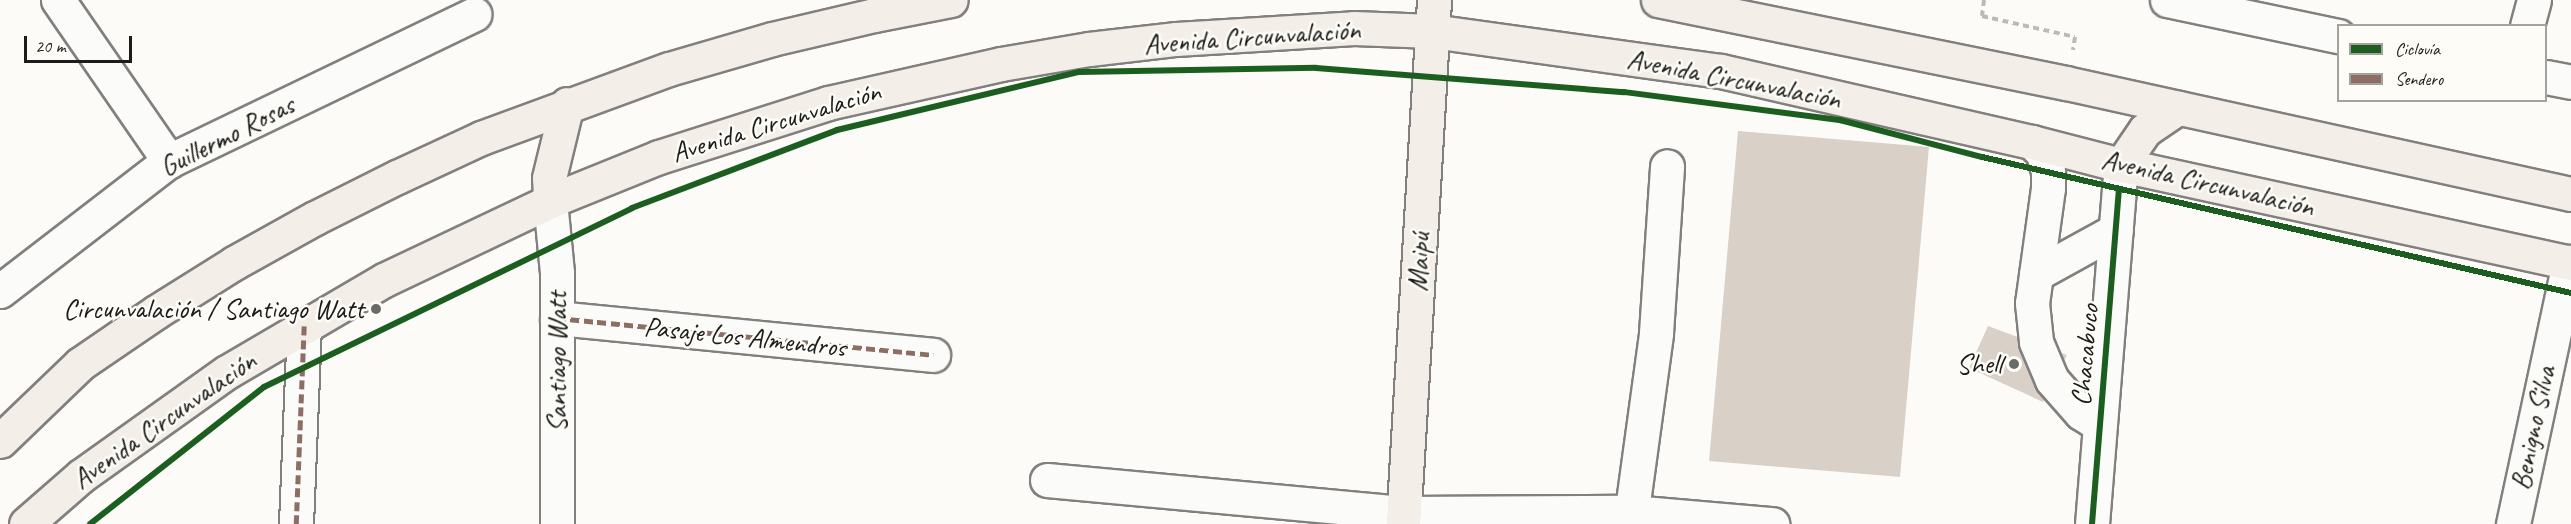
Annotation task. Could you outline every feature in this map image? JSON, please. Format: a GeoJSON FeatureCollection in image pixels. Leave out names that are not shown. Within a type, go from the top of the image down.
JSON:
{"type":"FeatureCollection","features":[{"type":"Feature","properties":{"kind":"main road"},"geometry":{"type":"LineString","coordinates":[[0,441],[80,364],[234,263],[315,218],[481,138],[567,104],[669,69],[772,39],[951,0]]}},
{"type":"Feature","properties":{"kind":"main road"},"geometry":{"type":"LineString","coordinates":[[1658,0],[2066,83],[2571,194]]}},
{"type":"Feature","properties":{"kind":"main road","name":"Avenida Circunvalación"},"geometry":{"type":"LineString","coordinates":[[26,524],[81,476],[153,423],[227,372],[304,326],[404,270],[550,201],[659,157],[743,128],[828,103],[1001,64],[1089,49],[1243,33],[1354,28],[1433,16],[1721,71],[2032,142],[2121,165],[2570,262]]}},
{"type":"Feature","properties":{"kind":"main road","name":"Maipú"},"geometry":{"type":"LineString","coordinates":[[1403,518],[1433,16]]}},
{"type":"Feature","properties":{"kind":"main road"},"geometry":{"type":"LineString","coordinates":[[550,201],[549,178],[567,104]]}},
{"type":"Feature","properties":{"kind":"main road"},"geometry":{"type":"LineString","coordinates":[[2121,165],[2145,130],[2178,108]]}},
{"type":"Feature","properties":{"kind":"street"},"geometry":{"type":"LineString","coordinates":[[58,0],[169,160]]}},
{"type":"Feature","properties":{"kind":"street"},"geometry":{"type":"LineString","coordinates":[[2167,0],[2337,36]]}},
{"type":"Feature","properties":{"kind":"street"},"geometry":{"type":"LineString","coordinates":[[2528,24],[2534,0]]}},
{"type":"Feature","properties":{"kind":"street","name":"Guillermo Rosas"},"geometry":{"type":"LineString","coordinates":[[0,291],[169,160],[474,14]]}},
{"type":"Feature","properties":{"kind":"street"},"geometry":{"type":"LineString","coordinates":[[2547,77],[2571,82]]}},
{"type":"Feature","properties":{"kind":"street"},"geometry":{"type":"LineString","coordinates":[[2032,142],[2043,153],[2048,172],[2032,323],[2042,361],[2066,398],[2100,425]]}},
{"type":"Feature","properties":{"kind":"street","name":"Chacabuco"},"geometry":{"type":"LineString","coordinates":[[2092,524],[2121,165]]}},
{"type":"Feature","properties":{"kind":"street"},"geometry":{"type":"LineString","coordinates":[[1630,518],[1656,333],[1667,166]]}},
{"type":"Feature","properties":{"kind":"street","name":"Santiago Watt"},"geometry":{"type":"LineString","coordinates":[[550,201],[557,273],[557,524]]}},
{"type":"Feature","properties":{"kind":"street"},"geometry":{"type":"LineString","coordinates":[[2036,274],[2116,230]]}},
{"type":"Feature","properties":{"kind":"street","name":"Benigno Silva"},"geometry":{"type":"LineString","coordinates":[[2513,524],[2570,262]]}},
{"type":"Feature","properties":{"kind":"street","name":"Pasaje Los Almendros"},"geometry":{"type":"LineString","coordinates":[[557,318],[933,356]]}},
{"type":"Feature","properties":{"kind":"street"},"geometry":{"type":"LineString","coordinates":[[296,524],[304,326]]}},
{"type":"Feature","properties":{"kind":"street"},"geometry":{"type":"LineString","coordinates":[[1047,480],[1403,518],[1630,518],[1772,524]]}},
{"type":"Feature","properties":{"kind":"path"},"geometry":{"type":"LineString","coordinates":[[1984,0],[1982,16],[2075,38],[2066,83]]}},
{"type":"Feature","properties":{"kind":"building"},"geometry":{"type":"Polygon","coordinates":[[[1738,131],[1929,147],[1900,477],[1709,461],[1738,131]]]}},
{"type":"Feature","properties":{"kind":"building"},"geometry":{"type":"Polygon","coordinates":[[[1988,326],[2067,355],[2043,402],[1969,368],[1988,326]]]}},
{"type":"Feature","properties":{"kind":"marked path"},"geometry":{"type":"LineString","coordinates":[[557,318],[933,355]]}},
{"type":"Feature","properties":{"kind":"marked path"},"geometry":{"type":"LineString","coordinates":[[296,524],[304,325]]}},
{"type":"Feature","properties":{"kind":"cycle path"},"geometry":{"type":"LineString","coordinates":[[90,524],[264,387],[632,208],[837,130],[1079,72],[1316,68],[1624,92],[1840,120],[1982,157],[2571,293]]}},
{"type":"Feature","properties":{"kind":"cycle path"},"geometry":{"type":"LineString","coordinates":[[2092,524],[2119,189]]}},
{"type":"Feature","properties":{"kind":"place","name":"Circunvalación / Santiago Watt"},"geometry":{"type":"Point","coordinates":[376,309]}},
{"type":"Feature","properties":{"kind":"place","name":"Shell"},"geometry":{"type":"Point","coordinates":[2014,364]}}]}
